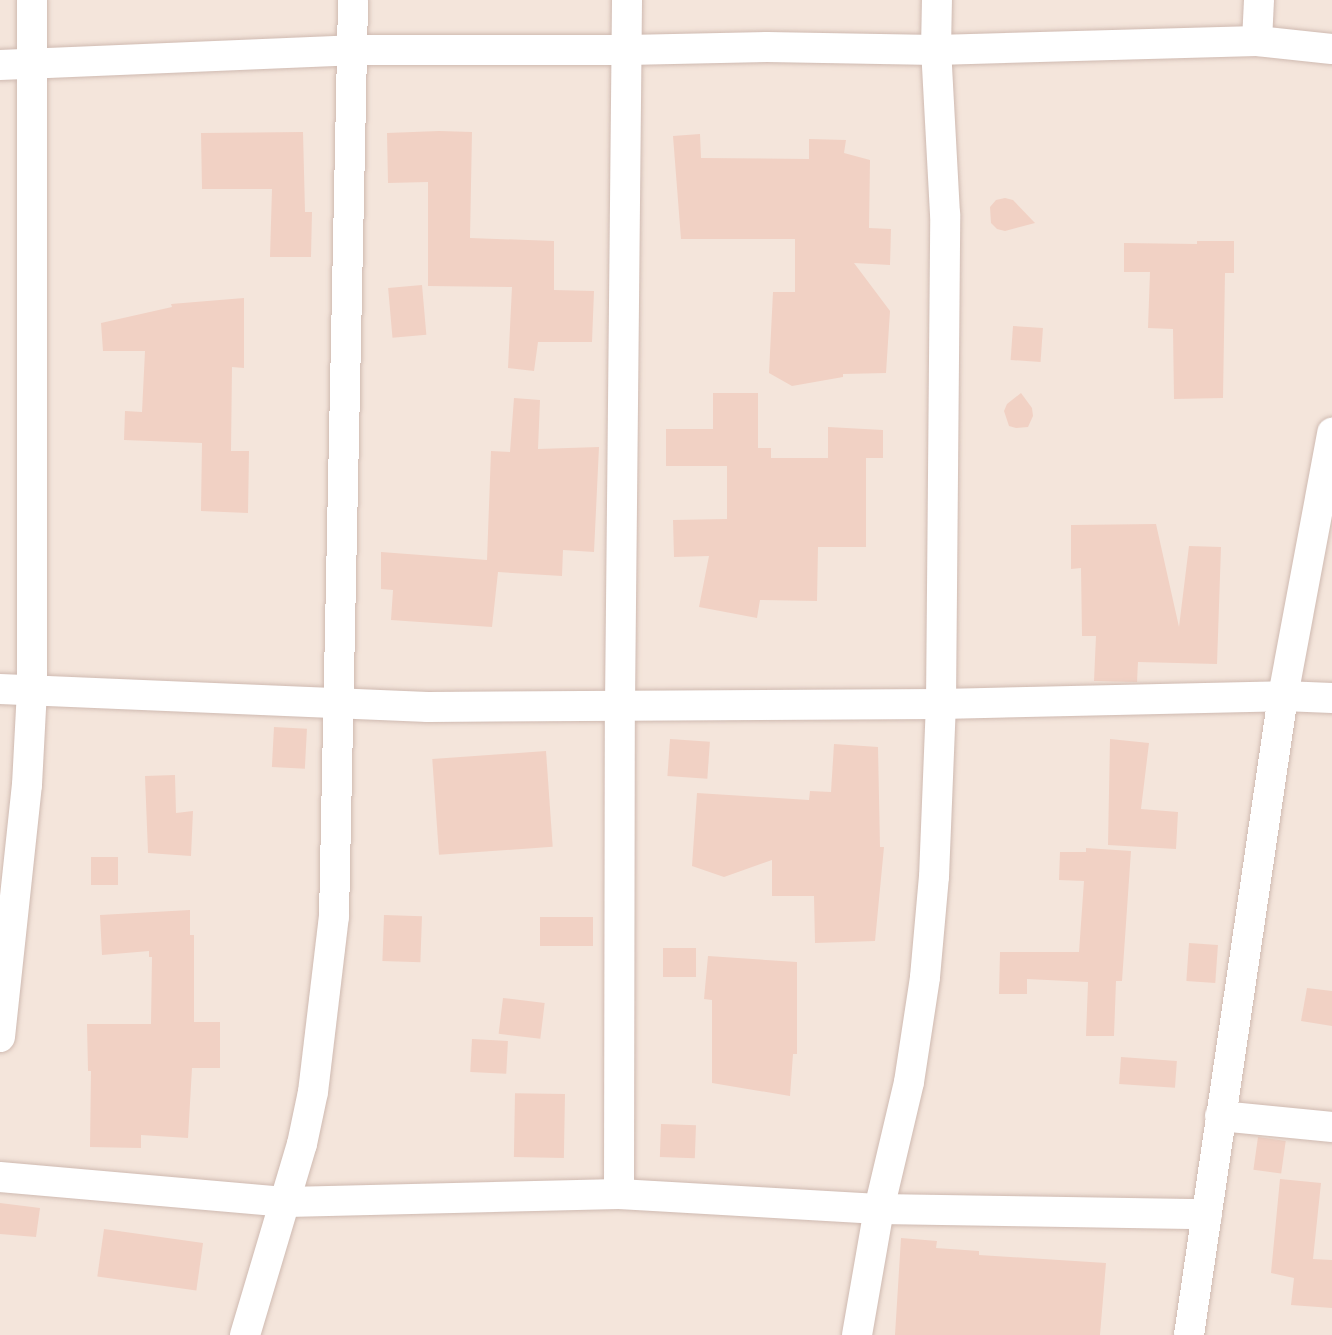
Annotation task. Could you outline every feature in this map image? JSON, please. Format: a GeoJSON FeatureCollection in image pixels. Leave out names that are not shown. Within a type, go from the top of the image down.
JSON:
{"type":"FeatureCollection","features":[{"type":"Feature","properties":{"kind":"street"},"geometry":{"type":"LineString","coordinates":[[0,1037],[27,785],[32,690],[32,0]]}},
{"type":"Feature","properties":{"kind":"street"},"geometry":{"type":"LineString","coordinates":[[245,1335],[254,1299],[287,1202],[313,1092],[334,917],[341,704],[353,0]]}},
{"type":"Feature","properties":{"kind":"street"},"geometry":{"type":"LineString","coordinates":[[619,1194],[620,705],[627,0]]}},
{"type":"Feature","properties":{"kind":"street"},"geometry":{"type":"LineString","coordinates":[[857,1335],[879,1209],[909,1082],[925,977],[934,877],[941,704],[945,214],[936,50],[937,0]]}},
{"type":"Feature","properties":{"kind":"street"},"geometry":{"type":"LineString","coordinates":[[1257,41],[1259,0]]}},
{"type":"Feature","properties":{"kind":"street"},"geometry":{"type":"LineString","coordinates":[[0,65],[353,50],[627,50],[767,47],[936,50],[1257,41],[1332,49]]}},
{"type":"Feature","properties":{"kind":"street"},"geometry":{"type":"LineString","coordinates":[[1190,1335],[1220,1116],[1283,696],[1332,433]]}},
{"type":"Feature","properties":{"kind":"street"},"geometry":{"type":"LineString","coordinates":[[0,689],[428,707],[941,704],[1283,696],[1332,698]]}},
{"type":"Feature","properties":{"kind":"street"},"geometry":{"type":"LineString","coordinates":[[1220,1116],[1332,1127]]}},
{"type":"Feature","properties":{"kind":"street"},"geometry":{"type":"LineString","coordinates":[[0,1177],[287,1202],[619,1194],[879,1209],[1207,1214]]}},
{"type":"Feature","properties":{"kind":"shaded area"},"geometry":{"type":"Polygon","coordinates":[[[0,0],[1332,0],[1332,1335],[0,1335],[0,0]]]}},
{"type":"Feature","properties":{"kind":"building"},"geometry":{"type":"Polygon","coordinates":[[[303,132],[305,212],[312,212],[311,257],[270,257],[272,189],[202,189],[201,133],[303,132]]]}},
{"type":"Feature","properties":{"kind":"building"},"geometry":{"type":"Polygon","coordinates":[[[472,132],[470,238],[554,241],[554,290],[594,291],[592,342],[538,342],[534,371],[508,368],[512,287],[428,286],[428,182],[388,183],[387,133],[472,132]]]}},
{"type":"Feature","properties":{"kind":"building"},"geometry":{"type":"Polygon","coordinates":[[[700,134],[701,158],[809,159],[809,139],[846,140],[844,153],[870,160],[869,228],[891,229],[890,265],[854,263],[890,311],[886,373],[843,374],[843,377],[792,386],[769,373],[773,292],[795,292],[795,239],[681,239],[673,136],[700,134]]]}},
{"type":"Feature","properties":{"kind":"building"},"geometry":{"type":"Polygon","coordinates":[[[1005,198],[1013,200],[1035,223],[1005,231],[997,229],[991,223],[990,207],[996,200],[1005,198]]]}},
{"type":"Feature","properties":{"kind":"building"},"geometry":{"type":"Polygon","coordinates":[[[1197,241],[1234,241],[1234,273],[1225,273],[1223,398],[1174,399],[1173,329],[1148,328],[1150,272],[1124,272],[1124,243],[1197,244],[1197,241]]]}},
{"type":"Feature","properties":{"kind":"building"},"geometry":{"type":"Polygon","coordinates":[[[422,285],[426,335],[392,338],[388,288],[422,285]]]}},
{"type":"Feature","properties":{"kind":"building"},"geometry":{"type":"Polygon","coordinates":[[[244,298],[244,368],[232,367],[231,451],[249,451],[248,513],[201,511],[202,443],[124,440],[125,411],[142,412],[145,351],[103,351],[101,323],[172,307],[171,304],[244,298]]]}},
{"type":"Feature","properties":{"kind":"building"},"geometry":{"type":"Polygon","coordinates":[[[1013,326],[1043,328],[1041,362],[1011,360],[1013,326]]]}},
{"type":"Feature","properties":{"kind":"building"},"geometry":{"type":"Polygon","coordinates":[[[713,393],[758,393],[758,448],[771,448],[771,458],[828,458],[828,427],[883,430],[883,458],[866,458],[866,547],[818,547],[817,601],[760,600],[757,618],[699,607],[709,556],[674,557],[673,520],[727,519],[727,466],[666,466],[666,429],[713,429],[713,393]]]}},
{"type":"Feature","properties":{"kind":"building"},"geometry":{"type":"Polygon","coordinates":[[[1021,393],[1032,408],[1033,416],[1028,427],[1016,428],[1009,426],[1004,411],[1007,404],[1021,393]]]}},
{"type":"Feature","properties":{"kind":"building"},"geometry":{"type":"Polygon","coordinates":[[[514,398],[540,400],[538,449],[599,447],[594,552],[563,550],[562,576],[498,572],[492,627],[391,620],[393,590],[381,589],[381,552],[487,560],[491,451],[510,452],[514,398]]]}},
{"type":"Feature","properties":{"kind":"building"},"geometry":{"type":"Polygon","coordinates":[[[1156,524],[1179,627],[1189,546],[1221,547],[1217,664],[1138,662],[1137,682],[1094,681],[1096,636],[1082,636],[1081,568],[1071,569],[1071,525],[1156,524]]]}},
{"type":"Feature","properties":{"kind":"building"},"geometry":{"type":"Polygon","coordinates":[[[274,727],[307,729],[305,769],[272,767],[274,727]]]}},
{"type":"Feature","properties":{"kind":"building"},"geometry":{"type":"Polygon","coordinates":[[[670,739],[710,742],[707,779],[667,776],[670,739]]]}},
{"type":"Feature","properties":{"kind":"building"},"geometry":{"type":"Polygon","coordinates":[[[1110,739],[1149,743],[1141,809],[1178,812],[1176,849],[1108,845],[1110,739]]]}},
{"type":"Feature","properties":{"kind":"building"},"geometry":{"type":"Polygon","coordinates":[[[834,744],[878,747],[880,847],[884,847],[875,941],[815,943],[814,896],[772,896],[772,860],[724,877],[692,866],[697,793],[809,800],[810,791],[831,792],[834,744]]]}},
{"type":"Feature","properties":{"kind":"building"},"geometry":{"type":"Polygon","coordinates":[[[546,751],[553,847],[439,855],[432,759],[546,751]]]}},
{"type":"Feature","properties":{"kind":"building"},"geometry":{"type":"Polygon","coordinates":[[[175,775],[176,813],[193,811],[191,856],[148,853],[145,776],[175,775]]]}},
{"type":"Feature","properties":{"kind":"building"},"geometry":{"type":"Polygon","coordinates":[[[1086,848],[1131,851],[1122,981],[1116,981],[1114,1036],[1086,1036],[1088,982],[1027,979],[1027,994],[999,994],[1000,952],[1079,952],[1084,881],[1059,880],[1060,852],[1086,852],[1086,848]]]}},
{"type":"Feature","properties":{"kind":"building"},"geometry":{"type":"Polygon","coordinates":[[[91,857],[118,857],[118,885],[91,885],[91,857]]]}},
{"type":"Feature","properties":{"kind":"building"},"geometry":{"type":"Polygon","coordinates":[[[190,910],[190,935],[194,935],[194,1022],[220,1022],[220,1068],[192,1068],[188,1138],[141,1135],[141,1148],[90,1147],[91,1071],[88,1071],[87,1024],[151,1024],[152,957],[149,957],[149,951],[102,955],[100,915],[190,910]]]}},
{"type":"Feature","properties":{"kind":"building"},"geometry":{"type":"Polygon","coordinates":[[[384,915],[422,916],[420,962],[382,961],[384,915]]]}},
{"type":"Feature","properties":{"kind":"building"},"geometry":{"type":"Polygon","coordinates":[[[540,917],[593,917],[593,946],[540,946],[540,917]]]}},
{"type":"Feature","properties":{"kind":"building"},"geometry":{"type":"Polygon","coordinates":[[[1189,943],[1218,945],[1215,983],[1186,981],[1189,943]]]}},
{"type":"Feature","properties":{"kind":"building"},"geometry":{"type":"Polygon","coordinates":[[[663,948],[696,948],[696,977],[663,977],[663,948]]]}},
{"type":"Feature","properties":{"kind":"building"},"geometry":{"type":"Polygon","coordinates":[[[708,956],[797,962],[797,1054],[793,1054],[790,1096],[712,1083],[712,1000],[704,999],[708,956]]]}},
{"type":"Feature","properties":{"kind":"building"},"geometry":{"type":"Polygon","coordinates":[[[1307,988],[1332,991],[1332,1026],[1301,1021],[1307,988]]]}},
{"type":"Feature","properties":{"kind":"building"},"geometry":{"type":"Polygon","coordinates":[[[503,998],[545,1003],[540,1039],[499,1034],[503,998]]]}},
{"type":"Feature","properties":{"kind":"building"},"geometry":{"type":"Polygon","coordinates":[[[472,1039],[508,1041],[506,1074],[470,1072],[472,1039]]]}},
{"type":"Feature","properties":{"kind":"building"},"geometry":{"type":"Polygon","coordinates":[[[1121,1057],[1177,1061],[1175,1088],[1119,1084],[1121,1057]]]}},
{"type":"Feature","properties":{"kind":"building"},"geometry":{"type":"Polygon","coordinates":[[[515,1093],[565,1094],[564,1158],[514,1157],[515,1093]]]}},
{"type":"Feature","properties":{"kind":"building"},"geometry":{"type":"Polygon","coordinates":[[[661,1124],[696,1125],[695,1158],[660,1157],[661,1124]]]}},
{"type":"Feature","properties":{"kind":"building"},"geometry":{"type":"Polygon","coordinates":[[[1258,1137],[1286,1141],[1281,1174],[1253,1170],[1258,1137]]]}},
{"type":"Feature","properties":{"kind":"building"},"geometry":{"type":"Polygon","coordinates":[[[1280,1179],[1321,1183],[1313,1259],[1332,1260],[1332,1308],[1291,1305],[1294,1278],[1271,1273],[1280,1179]]]}},
{"type":"Feature","properties":{"kind":"building"},"geometry":{"type":"Polygon","coordinates":[[[0,1203],[40,1208],[36,1237],[0,1234],[0,1203]]]}},
{"type":"Feature","properties":{"kind":"building"},"geometry":{"type":"Polygon","coordinates":[[[104,1229],[203,1243],[196,1290],[97,1277],[104,1229]]]}},
{"type":"Feature","properties":{"kind":"building"},"geometry":{"type":"Polygon","coordinates":[[[901,1238],[937,1241],[936,1248],[979,1251],[979,1255],[1106,1263],[1100,1335],[895,1335],[901,1238]]]}}]}
